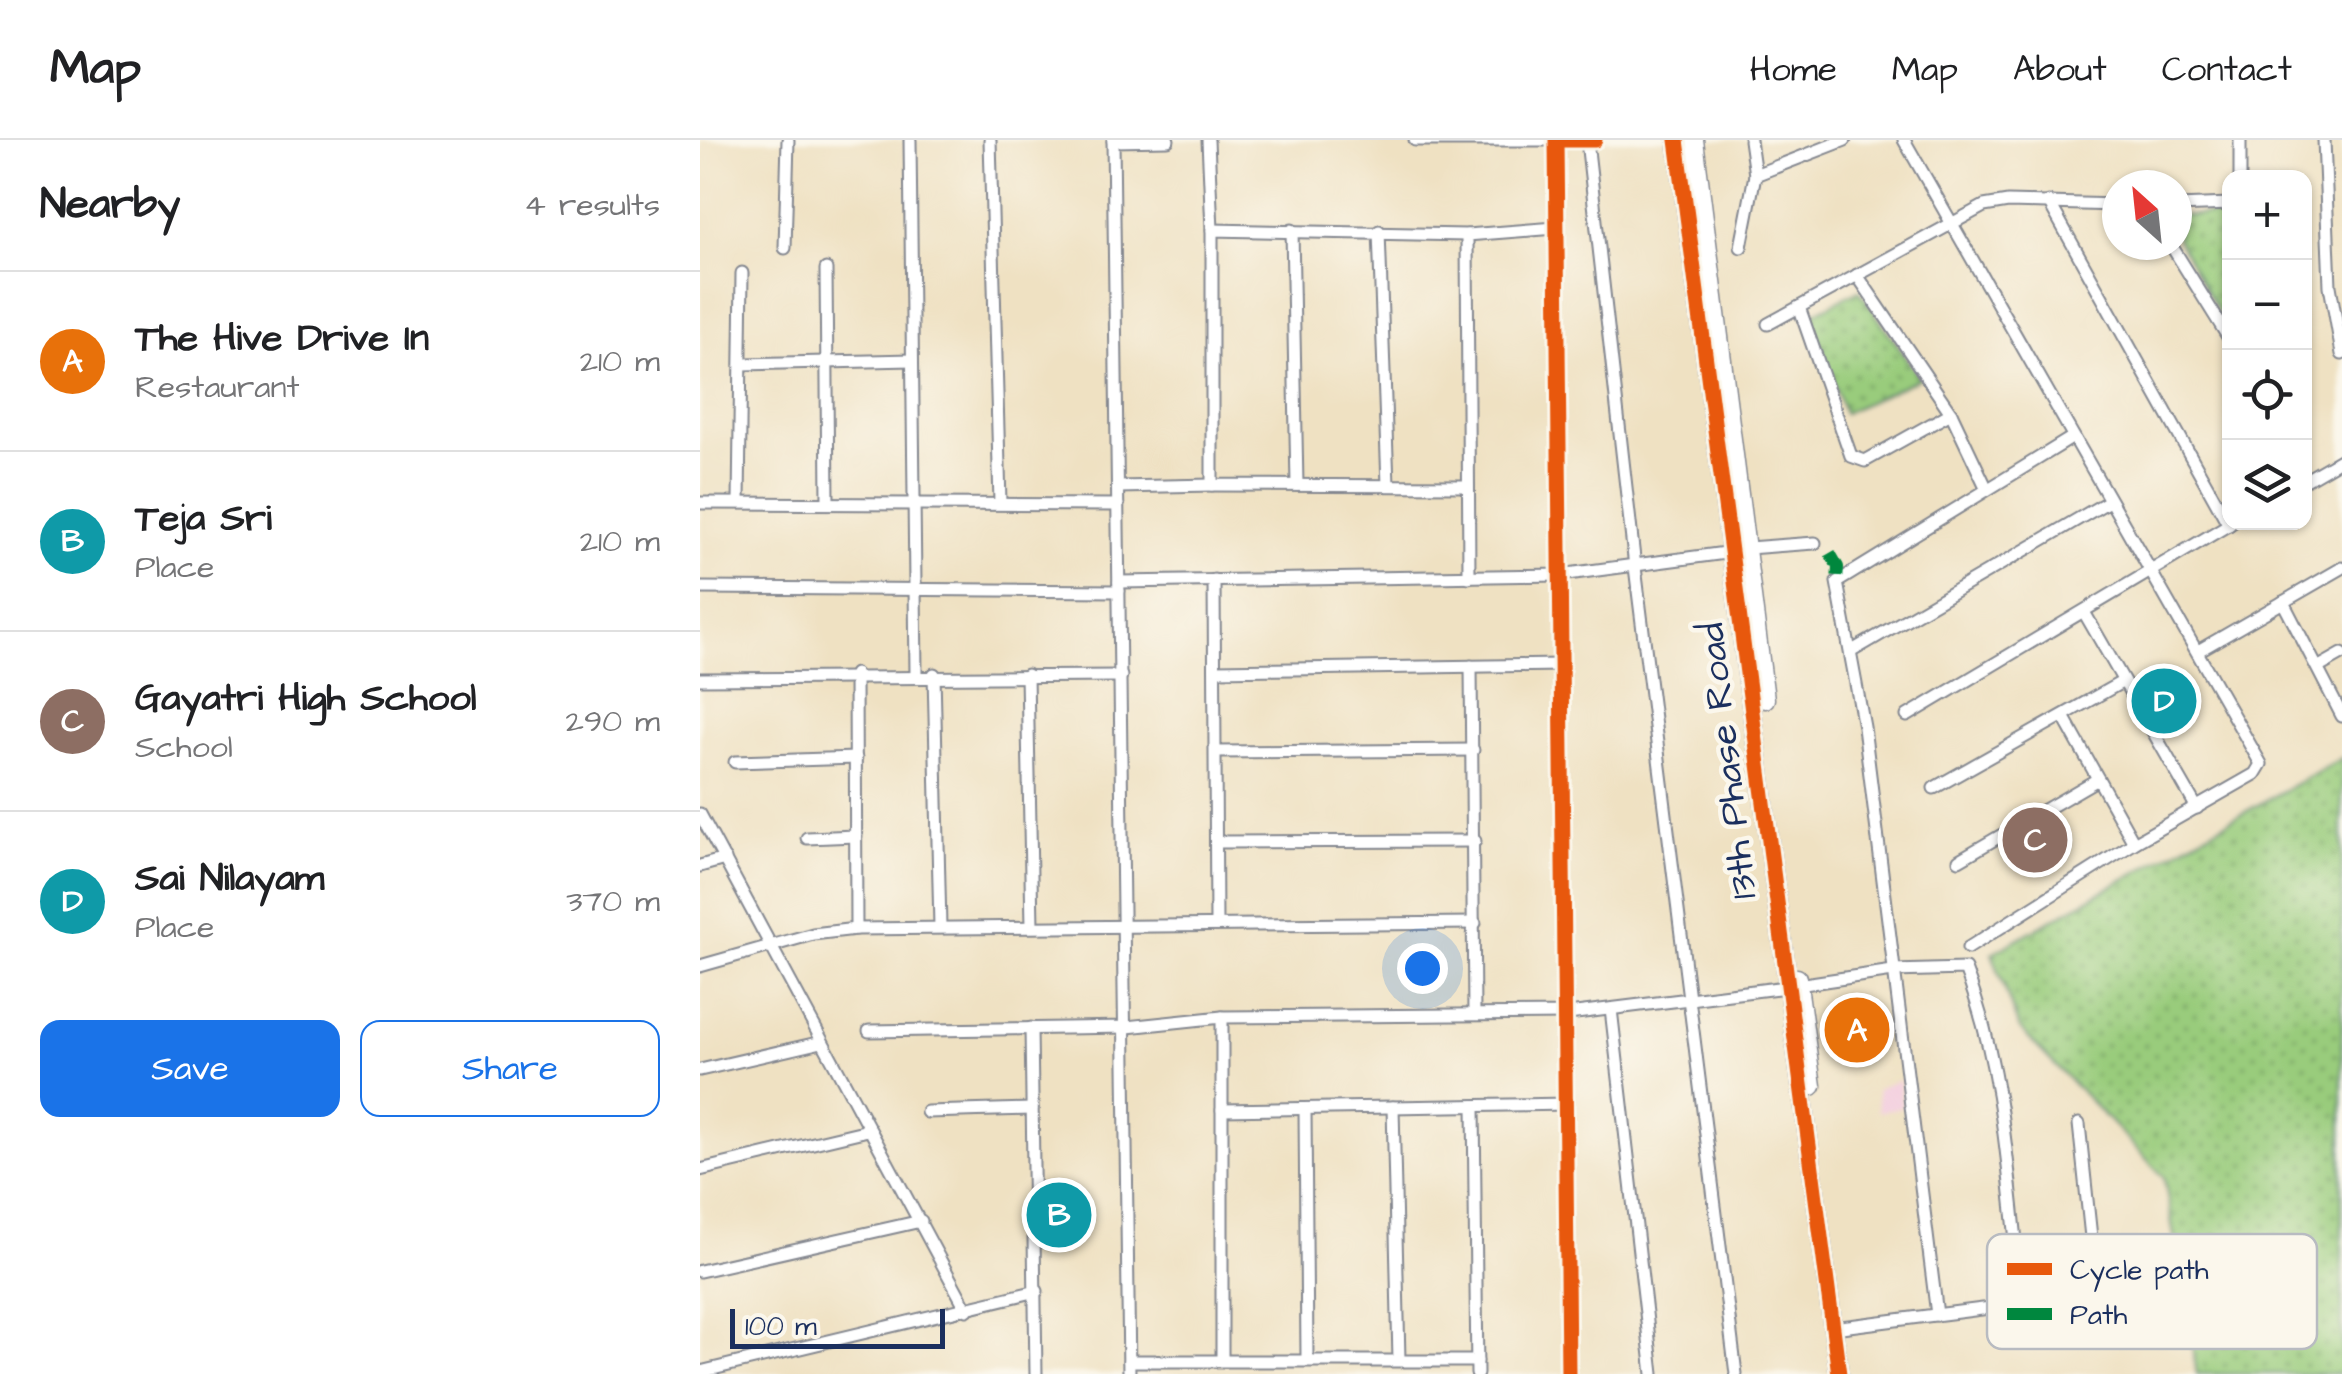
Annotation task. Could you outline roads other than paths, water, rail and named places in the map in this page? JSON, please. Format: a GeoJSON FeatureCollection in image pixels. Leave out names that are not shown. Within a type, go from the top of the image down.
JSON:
{"type":"FeatureCollection","features":[{"type":"Feature","properties":{"kind":"street"},"geometry":{"type":"LineString","coordinates":[[785,248],[788,140]]}},
{"type":"Feature","properties":{"kind":"street"},"geometry":{"type":"LineString","coordinates":[[910,140],[916,674]]}},
{"type":"Feature","properties":{"kind":"street"},"geometry":{"type":"LineString","coordinates":[[990,140],[1000,503]]}},
{"type":"Feature","properties":{"kind":"street"},"geometry":{"type":"LineString","coordinates":[[1168,140],[1112,140],[1129,1368],[1222,1358],[1399,1360],[1477,1368],[1474,1106]]}},
{"type":"Feature","properties":{"kind":"street"},"geometry":{"type":"LineString","coordinates":[[1208,140],[1212,485]]}},
{"type":"Feature","properties":{"kind":"street"},"geometry":{"type":"LineString","coordinates":[[1416,140],[1595,140]]}},
{"type":"Feature","properties":{"kind":"street"},"geometry":{"type":"LineString","coordinates":[[1556,140],[1568,1014],[1568,1374]]}},
{"type":"Feature","properties":{"kind":"street","name":"13th Phase Road"},"geometry":{"type":"LineString","coordinates":[[1677,140],[1733,494]]}},
{"type":"Feature","properties":{"kind":"street","name":"13th Phase Road"},"geometry":{"type":"LineString","coordinates":[[1694,140],[1792,986],[1848,1374]]}},
{"type":"Feature","properties":{"kind":"street"},"geometry":{"type":"LineString","coordinates":[[1741,248],[1755,175],[1750,140]]}},
{"type":"Feature","properties":{"kind":"street"},"geometry":{"type":"LineString","coordinates":[[1755,175],[1846,140]]}},
{"type":"Feature","properties":{"kind":"street"},"geometry":{"type":"LineString","coordinates":[[1904,140],[2260,764],[2255,774],[2134,843],[1968,948]]}},
{"type":"Feature","properties":{"kind":"street"},"geometry":{"type":"LineString","coordinates":[[2240,140],[2240,170]]}},
{"type":"Feature","properties":{"kind":"street"},"geometry":{"type":"LineString","coordinates":[[2324,140],[2330,286],[2342,354]]}},
{"type":"Feature","properties":{"kind":"street"},"geometry":{"type":"LineString","coordinates":[[1587,141],[1635,567],[1736,1374]]}},
{"type":"Feature","properties":{"kind":"street"},"geometry":{"type":"LineString","coordinates":[[2050,202],[2222,508]]}},
{"type":"Feature","properties":{"kind":"street"},"geometry":{"type":"LineString","coordinates":[[1768,324],[1984,206],[2050,202],[2102,204]]}},
{"type":"Feature","properties":{"kind":"street"},"geometry":{"type":"LineString","coordinates":[[2192,205],[2222,204]]}},
{"type":"Feature","properties":{"kind":"street"},"geometry":{"type":"LineString","coordinates":[[1212,230],[1467,235],[1556,228]]}},
{"type":"Feature","properties":{"kind":"street"},"geometry":{"type":"LineString","coordinates":[[1292,230],[1297,485]]}},
{"type":"Feature","properties":{"kind":"street"},"geometry":{"type":"LineString","coordinates":[[1379,231],[1388,485]]}},
{"type":"Feature","properties":{"kind":"street"},"geometry":{"type":"LineString","coordinates":[[1467,235],[1469,577]]}},
{"type":"Feature","properties":{"kind":"street"},"geometry":{"type":"LineString","coordinates":[[2181,260],[2222,327]]}},
{"type":"Feature","properties":{"kind":"street"},"geometry":{"type":"LineString","coordinates":[[826,269],[828,502]]}},
{"type":"Feature","properties":{"kind":"street"},"geometry":{"type":"LineString","coordinates":[[739,502],[742,273]]}},
{"type":"Feature","properties":{"kind":"street"},"geometry":{"type":"LineString","coordinates":[[1857,275],[1951,413],[1986,487]]}},
{"type":"Feature","properties":{"kind":"street"},"geometry":{"type":"LineString","coordinates":[[1799,307],[1851,456],[1865,461],[1951,413]]}},
{"type":"Feature","properties":{"kind":"street"},"geometry":{"type":"LineString","coordinates":[[743,364],[912,360]]}},
{"type":"Feature","properties":{"kind":"street"},"geometry":{"type":"LineString","coordinates":[[1938,1315],[1852,651],[1837,582],[2073,437]]}},
{"type":"Feature","properties":{"kind":"street"},"geometry":{"type":"LineString","coordinates":[[2312,476],[2342,459]]}},
{"type":"Feature","properties":{"kind":"street"},"geometry":{"type":"LineString","coordinates":[[1118,487],[1468,486]]}},
{"type":"Feature","properties":{"kind":"street"},"geometry":{"type":"LineString","coordinates":[[1852,651],[2109,502]]}},
{"type":"Feature","properties":{"kind":"street"},"geometry":{"type":"LineString","coordinates":[[700,503],[1118,506]]}},
{"type":"Feature","properties":{"kind":"street"},"geometry":{"type":"LineString","coordinates":[[1907,716],[2222,529]]}},
{"type":"Feature","properties":{"kind":"street"},"geometry":{"type":"LineString","coordinates":[[700,588],[1119,587],[1214,580],[1560,575],[1815,543]]}},
{"type":"Feature","properties":{"kind":"street"},"geometry":{"type":"LineString","coordinates":[[2198,651],[2342,568]]}},
{"type":"Feature","properties":{"kind":"street"},"geometry":{"type":"LineString","coordinates":[[1214,580],[1216,925]]}},
{"type":"Feature","properties":{"kind":"street"},"geometry":{"type":"LineString","coordinates":[[2283,602],[2342,716]]}},
{"type":"Feature","properties":{"kind":"street"},"geometry":{"type":"LineString","coordinates":[[2084,612],[2197,808]]}},
{"type":"Feature","properties":{"kind":"street"},"geometry":{"type":"LineString","coordinates":[[2319,667],[2342,654]]}},
{"type":"Feature","properties":{"kind":"street"},"geometry":{"type":"LineString","coordinates":[[1216,670],[1561,665]]}},
{"type":"Feature","properties":{"kind":"street"},"geometry":{"type":"LineString","coordinates":[[1471,666],[1474,1014]]}},
{"type":"Feature","properties":{"kind":"street"},"geometry":{"type":"LineString","coordinates":[[700,678],[855,674],[1120,676]]}},
{"type":"Feature","properties":{"kind":"street"},"geometry":{"type":"LineString","coordinates":[[855,674],[856,929]]}},
{"type":"Feature","properties":{"kind":"street"},"geometry":{"type":"LineString","coordinates":[[934,674],[940,927]]}},
{"type":"Feature","properties":{"kind":"street"},"geometry":{"type":"LineString","coordinates":[[1027,675],[1032,926]]}},
{"type":"Feature","properties":{"kind":"street"},"geometry":{"type":"LineString","coordinates":[[1934,788],[2122,682]]}},
{"type":"Feature","properties":{"kind":"street"},"geometry":{"type":"LineString","coordinates":[[2063,716],[2134,843]]}},
{"type":"Feature","properties":{"kind":"street"},"geometry":{"type":"LineString","coordinates":[[1216,752],[1473,750]]}},
{"type":"Feature","properties":{"kind":"street"},"geometry":{"type":"LineString","coordinates":[[735,762],[856,758]]}},
{"type":"Feature","properties":{"kind":"street"},"geometry":{"type":"LineString","coordinates":[[1960,860],[2098,780]]}},
{"type":"Feature","properties":{"kind":"street"},"geometry":{"type":"LineString","coordinates":[[700,814],[967,1310]]}},
{"type":"Feature","properties":{"kind":"street"},"geometry":{"type":"LineString","coordinates":[[807,838],[856,836]]}},
{"type":"Feature","properties":{"kind":"street"},"geometry":{"type":"LineString","coordinates":[[1216,842],[1475,841]]}},
{"type":"Feature","properties":{"kind":"street"},"geometry":{"type":"LineString","coordinates":[[700,866],[726,859]]}},
{"type":"Feature","properties":{"kind":"street"},"geometry":{"type":"LineString","coordinates":[[700,966],[813,934],[856,929],[1474,924]]}},
{"type":"Feature","properties":{"kind":"street"},"geometry":{"type":"LineString","coordinates":[[869,1031],[1126,1027],[1222,1017],[1568,1014],[1893,971],[1965,969],[1984,1018],[2014,1234]]}},
{"type":"Feature","properties":{"kind":"street"},"geometry":{"type":"LineString","coordinates":[[1612,1009],[1653,1374]]}},
{"type":"Feature","properties":{"kind":"street"},"geometry":{"type":"LineString","coordinates":[[1222,1017],[1222,1358]]}},
{"type":"Feature","properties":{"kind":"street"},"geometry":{"type":"LineString","coordinates":[[1031,1028],[1036,1374]]}},
{"type":"Feature","properties":{"kind":"street","name":"13th Phase Road"},"geometry":{"type":"LineString","coordinates":[[1799,1031],[1840,1374]]}},
{"type":"Feature","properties":{"kind":"street"},"geometry":{"type":"LineString","coordinates":[[700,1070],[822,1042]]}},
{"type":"Feature","properties":{"kind":"street"},"geometry":{"type":"LineString","coordinates":[[1222,1110],[1568,1104]]}},
{"type":"Feature","properties":{"kind":"street"},"geometry":{"type":"LineString","coordinates":[[1393,1107],[1399,1360]]}},
{"type":"Feature","properties":{"kind":"street"},"geometry":{"type":"LineString","coordinates":[[927,1112],[1032,1109]]}},
{"type":"Feature","properties":{"kind":"street"},"geometry":{"type":"LineString","coordinates":[[1304,1109],[1307,1360]]}},
{"type":"Feature","properties":{"kind":"street"},"geometry":{"type":"LineString","coordinates":[[2079,1124],[2091,1234]]}},
{"type":"Feature","properties":{"kind":"street"},"geometry":{"type":"LineString","coordinates":[[700,1170],[868,1130]]}},
{"type":"Feature","properties":{"kind":"street"},"geometry":{"type":"LineString","coordinates":[[700,1271],[921,1221]]}},
{"type":"Feature","properties":{"kind":"street"},"geometry":{"type":"LineString","coordinates":[[700,1372],[1036,1291]]}},
{"type":"Feature","properties":{"kind":"street"},"geometry":{"type":"LineString","coordinates":[[1841,1327],[1987,1309]]}},
{"type":"Feature","properties":{"kind":"place","name":"Sai Nilayam"},"geometry":{"type":"Point","coordinates":[2164,701]}},
{"type":"Feature","properties":{"kind":"place","name":"Gayatri High School"},"geometry":{"type":"Point","coordinates":[2035,840]}},
{"type":"Feature","properties":{"kind":"place","name":"The Hive Drive In"},"geometry":{"type":"Point","coordinates":[1857,1030]}},
{"type":"Feature","properties":{"kind":"place","name":"Teja Sri"},"geometry":{"type":"Point","coordinates":[1059,1215]}}]}
